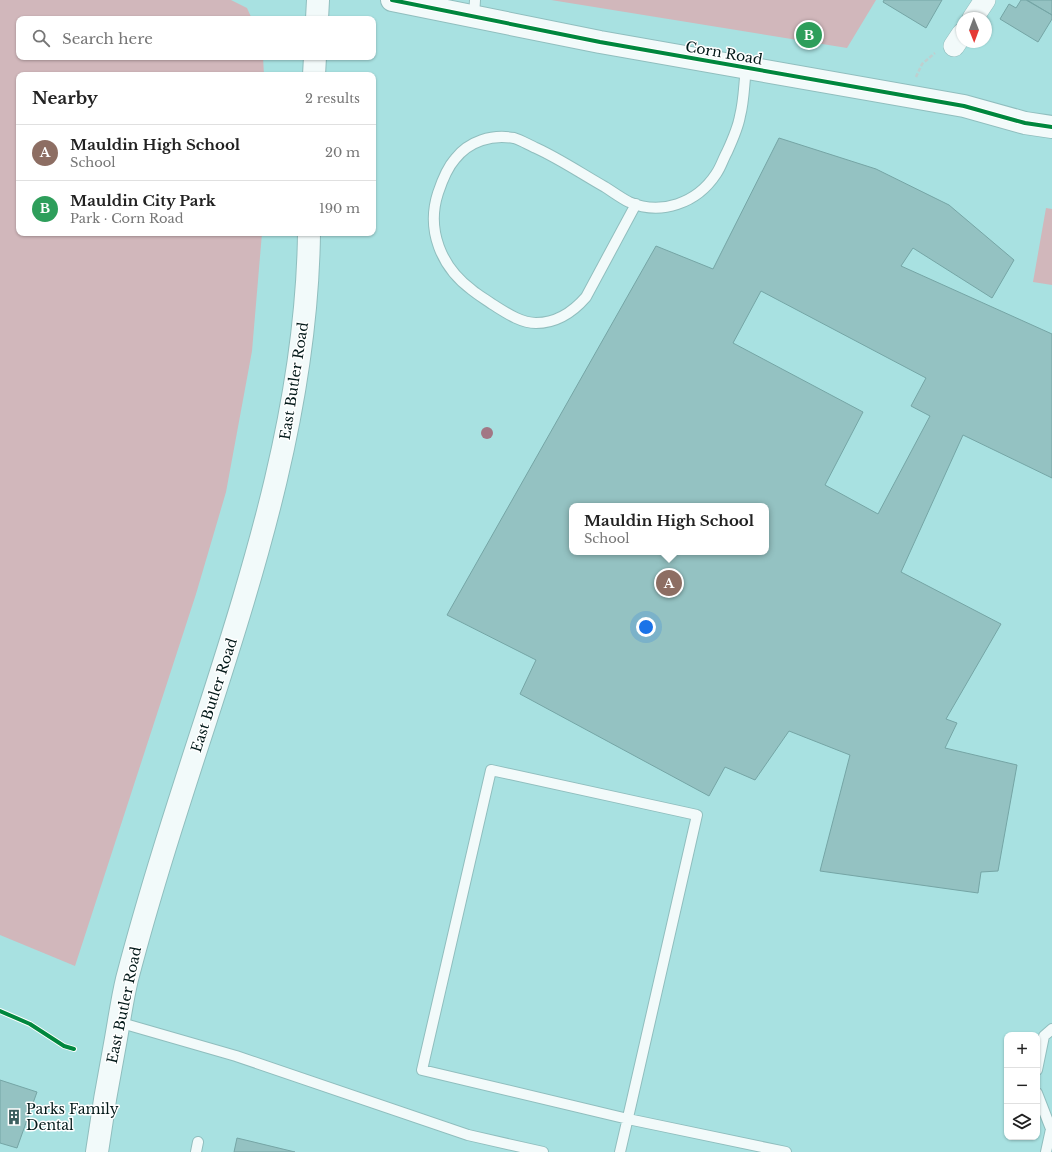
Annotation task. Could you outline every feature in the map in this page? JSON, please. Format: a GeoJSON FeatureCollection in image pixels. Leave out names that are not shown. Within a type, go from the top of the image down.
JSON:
{"type":"FeatureCollection","features":[{"type":"Feature","properties":{"kind":"main road"},"geometry":{"type":"LineString","coordinates":[[317,16],[318,0]]}},
{"type":"Feature","properties":{"kind":"main road","name":"Corn Road"},"geometry":{"type":"LineString","coordinates":[[392,0],[475,8],[600,42],[964,106],[1025,123],[1052,127]]}},
{"type":"Feature","properties":{"kind":"main road"},"geometry":{"type":"LineString","coordinates":[[314,72],[315,60]]}},
{"type":"Feature","properties":{"kind":"main road","name":"East Butler Road"},"geometry":{"type":"LineString","coordinates":[[97,1152],[126,982],[149,901],[228,653],[270,508],[293,398],[306,307],[309,236]]}},
{"type":"Feature","properties":{"kind":"street"},"geometry":{"type":"LineString","coordinates":[[977,12],[985,0]]}},
{"type":"Feature","properties":{"kind":"lane"},"geometry":{"type":"LineString","coordinates":[[636,204],[586,297],[569,313],[557,319],[535,323],[526,322],[507,314],[471,290],[457,276],[443,258],[436,238],[433,221],[435,202],[442,180],[455,159],[467,147],[480,140],[499,136],[515,138],[549,154],[629,202],[636,204],[645,207],[665,208],[677,205],[690,199],[716,174],[732,142],[740,116],[746,68]]}},
{"type":"Feature","properties":{"kind":"lane"},"geometry":{"type":"LineString","coordinates":[[620,1152],[628,1119],[697,816],[491,770],[422,1070],[628,1119],[786,1152]]}},
{"type":"Feature","properties":{"kind":"lane"},"geometry":{"type":"LineString","coordinates":[[118,1022],[236,1056],[468,1135],[543,1152]]}},
{"type":"Feature","properties":{"kind":"lane"},"geometry":{"type":"LineString","coordinates":[[1037,1068],[1044,1036],[1052,1029]]}},
{"type":"Feature","properties":{"kind":"lane"},"geometry":{"type":"LineString","coordinates":[[1040,1101],[1051,1129],[1046,1152]]}},
{"type":"Feature","properties":{"kind":"lane"},"geometry":{"type":"LineString","coordinates":[[196,1152],[198,1142]]}},
{"type":"Feature","properties":{"kind":"path"},"geometry":{"type":"LineString","coordinates":[[904,96],[922,64],[932,54],[956,41]]}},
{"type":"Feature","properties":{"kind":"shaded area"},"geometry":{"type":"Polygon","coordinates":[[[0,0],[231,0],[247,8],[251,16],[16,16],[16,60],[263,60],[264,72],[16,72],[16,236],[262,236],[252,351],[226,492],[196,594],[75,966],[0,935],[0,0]]]}},
{"type":"Feature","properties":{"kind":"shaded area"},"geometry":{"type":"Polygon","coordinates":[[[551,0],[876,0],[847,48],[551,0]]]}},
{"type":"Feature","properties":{"kind":"shaded area"},"geometry":{"type":"Polygon","coordinates":[[[1046,208],[1052,209],[1052,285],[1033,282],[1046,208]]]}},
{"type":"Feature","properties":{"kind":"building"},"geometry":{"type":"Polygon","coordinates":[[[884,0],[942,0],[926,28],[883,2],[884,0]]]}},
{"type":"Feature","properties":{"kind":"building"},"geometry":{"type":"Polygon","coordinates":[[[1021,0],[1026,0],[1052,15],[1052,19],[1038,42],[1000,19],[1009,4],[1016,8],[1021,0]]]}},
{"type":"Feature","properties":{"kind":"building"},"geometry":{"type":"Polygon","coordinates":[[[1027,0],[1052,0],[1052,15],[1027,0]]]}},
{"type":"Feature","properties":{"kind":"building"},"geometry":{"type":"Polygon","coordinates":[[[779,138],[876,169],[949,205],[1014,260],[992,298],[913,248],[901,266],[1052,334],[1052,478],[963,435],[901,572],[1001,624],[946,719],[957,723],[945,748],[1017,765],[998,871],[981,872],[978,893],[820,871],[850,755],[789,731],[755,780],[725,767],[709,796],[520,694],[536,660],[447,615],[656,246],[713,269],[779,138]],[[761,291],[733,343],[863,412],[825,485],[878,514],[930,416],[911,406],[926,378],[761,291]]]}},
{"type":"Feature","properties":{"kind":"building","name":"Parks Family Dental"},"geometry":{"type":"Polygon","coordinates":[[[0,1080],[37,1092],[17,1148],[0,1143],[0,1080]]]}},
{"type":"Feature","properties":{"kind":"building"},"geometry":{"type":"Polygon","coordinates":[[[237,1138],[295,1152],[234,1152],[237,1138]]]}},
{"type":"Feature","properties":{"kind":"cycle path"},"geometry":{"type":"LineString","coordinates":[[392,0],[600,42],[964,106],[1025,123],[1052,127]]}},
{"type":"Feature","properties":{"kind":"cycle path"},"geometry":{"type":"LineString","coordinates":[[0,1011],[30,1024],[64,1046],[74,1049]]}},
{"type":"Feature","properties":{"kind":"place","name":"Mauldin City Park"},"geometry":{"type":"Point","coordinates":[809,35]}},
{"type":"Feature","properties":{"kind":"place","name":"Mauldin High School"},"geometry":{"type":"Point","coordinates":[669,583]}},
{"type":"Feature","properties":{"kind":"place","name":"Parks Family Dental"},"geometry":{"type":"Point","coordinates":[14,1117]}}]}
